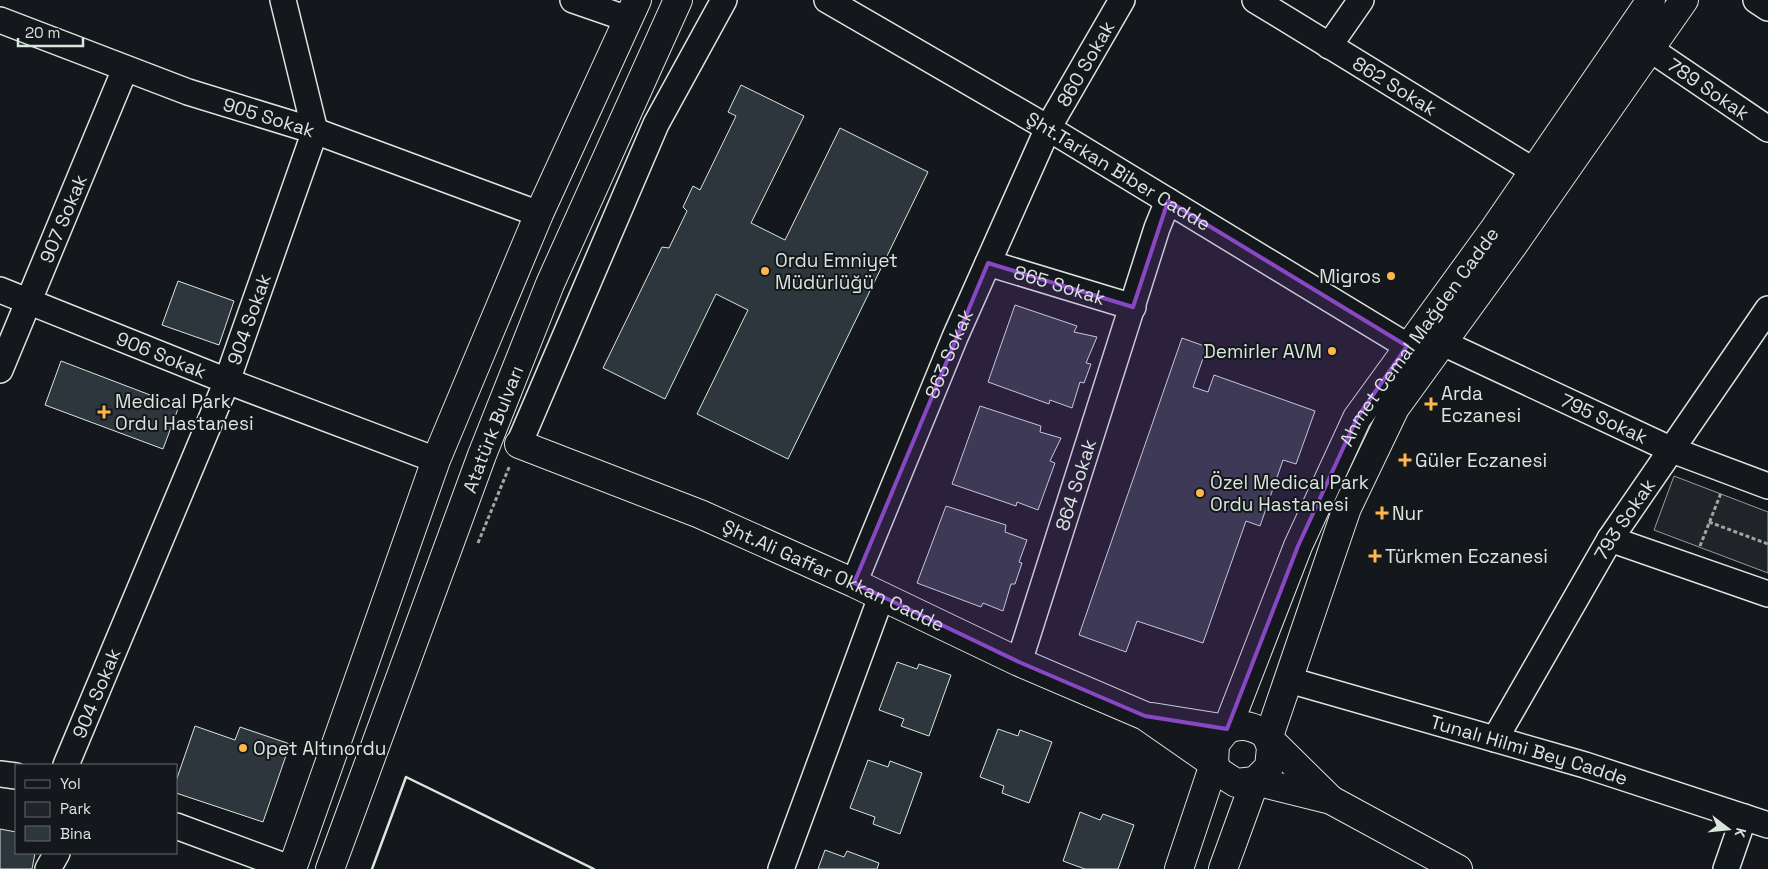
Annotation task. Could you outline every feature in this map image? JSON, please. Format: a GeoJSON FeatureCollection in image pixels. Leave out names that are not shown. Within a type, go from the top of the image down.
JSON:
{"type":"FeatureCollection","features":[{"type":"Feature","properties":{"kind":"main road","name":"Atatürk Bulvarı"},"geometry":{"type":"LineString","coordinates":[[330,869],[482,455],[546,293],[678,0]]}},
{"type":"Feature","properties":{"kind":"main road","name":"Ahmet Cemal Mağden Cadde"},"geometry":{"type":"LineString","coordinates":[[1179,869],[1214,764],[1215,744],[1227,730],[1298,546],[1357,418],[1534,171],[1651,0]]}},
{"type":"Feature","properties":{"kind":"main road","name":"Ahmet Cemal Mağden Cadde"},"geometry":{"type":"LineString","coordinates":[[1223,869],[1255,781],[1269,767],[1271,748],[1268,740],[1347,508],[1395,408],[1443,343],[1684,0]]}},
{"type":"Feature","properties":{"kind":"main road","name":"Atatürk Bulvarı"},"geometry":{"type":"LineString","coordinates":[[292,869],[436,460],[539,214],[632,10]]}},
{"type":"Feature","properties":{"kind":"main road","name":"Şht.Ali Gaffar Okkan Cadde"},"geometry":{"type":"LineString","coordinates":[[519,444],[700,514],[854,583],[1018,662],[1145,716],[1214,764],[1219,772],[1236,783],[1255,781],[1331,800],[1458,869]]}},
{"type":"Feature","properties":{"kind":"main road","name":"Şht.Ali Gaffar Okkan Cadde"},"geometry":{"type":"LineString","coordinates":[[1145,716],[1227,730],[1236,726],[1252,727],[1262,732],[1331,800]]}},
{"type":"Feature","properties":{"kind":"street"},"geometry":{"type":"LineString","coordinates":[[283,0],[315,132]]}},
{"type":"Feature","properties":{"kind":"street"},"geometry":{"type":"LineString","coordinates":[[573,0],[632,10]]}},
{"type":"Feature","properties":{"kind":"street"},"geometry":{"type":"LineString","coordinates":[[519,444],[656,124],[724,0]]}},
{"type":"Feature","properties":{"kind":"street","name":"Şht.Tarkan Biber Cadde"},"geometry":{"type":"LineString","coordinates":[[827,0],[1048,128],[1407,346]]}},
{"type":"Feature","properties":{"kind":"street","name":"860 Sokak"},"geometry":{"type":"LineString","coordinates":[[1048,128],[1122,0]]}},
{"type":"Feature","properties":{"kind":"street","name":"862 Sokak"},"geometry":{"type":"LineString","coordinates":[[1254,0],[1534,171]]}},
{"type":"Feature","properties":{"kind":"street"},"geometry":{"type":"LineString","coordinates":[[1329,46],[1361,0]]}},
{"type":"Feature","properties":{"kind":"street"},"geometry":{"type":"LineString","coordinates":[[1756,0],[1768,8]]}},
{"type":"Feature","properties":{"kind":"street","name":"905 Sokak"},"geometry":{"type":"LineString","coordinates":[[0,20],[188,92],[315,132],[539,214]]}},
{"type":"Feature","properties":{"kind":"street","name":"789 Sokak"},"geometry":{"type":"LineString","coordinates":[[1650,49],[1768,128]]}},
{"type":"Feature","properties":{"kind":"street","name":"907 Sokak"},"geometry":{"type":"LineString","coordinates":[[0,370],[125,69]]}},
{"type":"Feature","properties":{"kind":"street","name":"863 Sokak"},"geometry":{"type":"LineString","coordinates":[[854,583],[988,263],[1048,128]]}},
{"type":"Feature","properties":{"kind":"street","name":"904 Sokak"},"geometry":{"type":"LineString","coordinates":[[66,764],[227,381],[315,132]]}},
{"type":"Feature","properties":{"kind":"street","name":"864 Sokak"},"geometry":{"type":"LineString","coordinates":[[1018,662],[1157,228],[1168,200]]}},
{"type":"Feature","properties":{"kind":"street","name":"865 Sokak"},"geometry":{"type":"LineString","coordinates":[[988,263],[1133,307]]}},
{"type":"Feature","properties":{"kind":"street","name":"906 Sokak"},"geometry":{"type":"LineString","coordinates":[[0,290],[227,381],[436,460]]}},
{"type":"Feature","properties":{"kind":"street","name":"793 Sokak"},"geometry":{"type":"LineString","coordinates":[[1495,739],[1610,539],[1768,309]]}},
{"type":"Feature","properties":{"kind":"street","name":"795 Sokak"},"geometry":{"type":"LineString","coordinates":[[1443,343],[1672,450],[1768,486]]}},
{"type":"Feature","properties":{"kind":"street"},"geometry":{"type":"LineString","coordinates":[[1610,539],[1768,594]]}},
{"type":"Feature","properties":{"kind":"street"},"geometry":{"type":"LineString","coordinates":[[781,869],[882,597]]}},
{"type":"Feature","properties":{"kind":"street","name":"Tunalı Hilmi Bey Cadde"},"geometry":{"type":"LineString","coordinates":[[1289,680],[1586,765],[1768,825]]}},
{"type":"Feature","properties":{"kind":"street"},"geometry":{"type":"LineString","coordinates":[[0,774],[15,776]]}},
{"type":"Feature","properties":{"kind":"street"},"geometry":{"type":"LineString","coordinates":[[1726,869],[1744,817]]}},
{"type":"Feature","properties":{"kind":"street"},"geometry":{"type":"LineString","coordinates":[[178,827],[292,869]]}},
{"type":"Feature","properties":{"kind":"street"},"geometry":{"type":"LineString","coordinates":[[48,869],[56,854]]}},
{"type":"Feature","properties":{"kind":"path"},"geometry":{"type":"LineString","coordinates":[[1692,567],[1729,471]]}},
{"type":"Feature","properties":{"kind":"path"},"geometry":{"type":"LineString","coordinates":[[1709,522],[1768,544]]}},
{"type":"Feature","properties":{"kind":"highlighted area"},"geometry":{"type":"Polygon","coordinates":[[[1168,201],[1407,346],[1357,418],[1298,546],[1227,729],[1145,716],[1019,662],[854,583],[988,263],[1133,307],[1168,201]]]}},
{"type":"Feature","properties":{"kind":"green space"},"geometry":{"type":"Polygon","coordinates":[[[1674,476],[1768,512],[1768,573],[1654,530],[1674,476]]]}},
{"type":"Feature","properties":{"kind":"building","name":"Ordu Emniyet Müdürlüğü"},"geometry":{"type":"Polygon","coordinates":[[[741,85],[804,116],[751,223],[785,240],[840,128],[928,172],[788,459],[697,414],[748,310],[716,294],[665,399],[603,368],[662,247],[669,248],[687,211],[683,207],[693,186],[700,190],[736,116],[728,112],[741,85]]]}},
{"type":"Feature","properties":{"kind":"building"},"geometry":{"type":"Polygon","coordinates":[[[178,281],[234,301],[219,345],[162,325],[178,281]]]}},
{"type":"Feature","properties":{"kind":"building"},"geometry":{"type":"Polygon","coordinates":[[[1015,305],[1077,326],[1074,332],[1097,337],[1086,363],[1091,364],[1084,383],[1080,382],[1072,408],[1050,400],[1049,404],[988,382],[1015,305]]]}},
{"type":"Feature","properties":{"kind":"building","name":"Özel Medical Park Ordu Hastanesi"},"geometry":{"type":"Polygon","coordinates":[[[1182,338],[1207,347],[1193,387],[1208,392],[1214,375],[1315,411],[1296,464],[1283,460],[1260,526],[1246,521],[1203,643],[1137,621],[1126,652],[1079,635],[1182,338]]]}},
{"type":"Feature","properties":{"kind":"building"},"geometry":{"type":"Polygon","coordinates":[[[61,361],[179,406],[163,449],[45,405],[61,361]]]}},
{"type":"Feature","properties":{"kind":"building"},"geometry":{"type":"Polygon","coordinates":[[[980,406],[1041,426],[1040,432],[1061,438],[1050,461],[1055,463],[1038,510],[1017,502],[1016,506],[952,484],[980,406]]]}},
{"type":"Feature","properties":{"kind":"building"},"geometry":{"type":"Polygon","coordinates":[[[946,506],[1006,525],[1005,532],[1027,540],[1019,562],[1022,563],[1015,584],[1011,584],[1003,611],[983,603],[981,607],[917,583],[946,506]]]}},
{"type":"Feature","properties":{"kind":"building"},"geometry":{"type":"Polygon","coordinates":[[[897,662],[917,669],[919,664],[951,675],[929,736],[901,726],[904,719],[879,710],[897,662]]]}},
{"type":"Feature","properties":{"kind":"building"},"geometry":{"type":"Polygon","coordinates":[[[195,726],[235,740],[240,727],[290,744],[263,822],[178,794],[178,775],[195,726]]]}},
{"type":"Feature","properties":{"kind":"building"},"geometry":{"type":"Polygon","coordinates":[[[998,729],[1018,736],[1020,730],[1052,742],[1029,803],[1002,793],[1004,786],[980,777],[998,729]]]}},
{"type":"Feature","properties":{"kind":"building"},"geometry":{"type":"Polygon","coordinates":[[[868,760],[888,767],[890,761],[922,773],[900,834],[873,824],[875,817],[850,808],[868,760]]]}},
{"type":"Feature","properties":{"kind":"building"},"geometry":{"type":"Polygon","coordinates":[[[1080,812],[1100,820],[1103,814],[1134,825],[1118,869],[1085,869],[1063,861],[1080,812]]]}},
{"type":"Feature","properties":{"kind":"building"},"geometry":{"type":"Polygon","coordinates":[[[0,829],[15,832],[15,854],[35,854],[32,869],[0,869],[0,829]]]}},
{"type":"Feature","properties":{"kind":"building"},"geometry":{"type":"Polygon","coordinates":[[[825,850],[844,857],[847,851],[879,863],[877,869],[818,869],[825,850]]]}},
{"type":"Feature","properties":{"kind":"wall"},"geometry":{"type":"LineString","coordinates":[[372,869],[406,777],[594,869]]}},
{"type":"Feature","properties":{"kind":"place","name":"Ordu Emniyet Müdürlüğü"},"geometry":{"type":"Point","coordinates":[765,271]}},
{"type":"Feature","properties":{"kind":"place","name":"Migros"},"geometry":{"type":"Point","coordinates":[1391,276]}},
{"type":"Feature","properties":{"kind":"place","name":"Demirler AVM"},"geometry":{"type":"Point","coordinates":[1332,351]}},
{"type":"Feature","properties":{"kind":"place","name":"Arda Eczanesi"},"geometry":{"type":"Point","coordinates":[1431,404]}},
{"type":"Feature","properties":{"kind":"place","name":"Medical Park Ordu Hastanesi"},"geometry":{"type":"Point","coordinates":[104,412]}},
{"type":"Feature","properties":{"kind":"place","name":"Güler Eczanesi"},"geometry":{"type":"Point","coordinates":[1405,460]}},
{"type":"Feature","properties":{"kind":"place","name":"Özel Medical Park Ordu Hastanesi"},"geometry":{"type":"Point","coordinates":[1200,493]}},
{"type":"Feature","properties":{"kind":"place","name":"Nur"},"geometry":{"type":"Point","coordinates":[1382,513]}},
{"type":"Feature","properties":{"kind":"place","name":"Türkmen Eczanesi"},"geometry":{"type":"Point","coordinates":[1375,556]}},
{"type":"Feature","properties":{"kind":"place","name":"Opet Altınordu"},"geometry":{"type":"Point","coordinates":[243,748]}}]}
